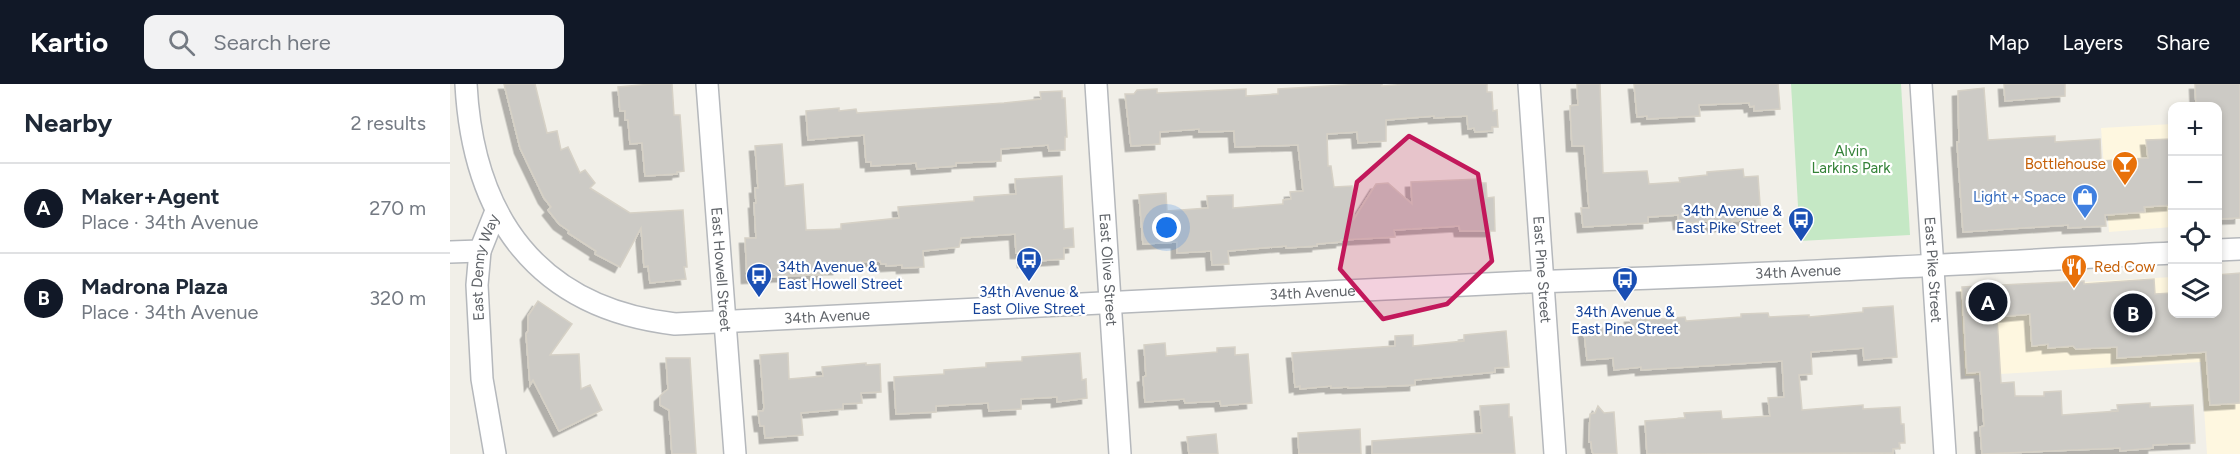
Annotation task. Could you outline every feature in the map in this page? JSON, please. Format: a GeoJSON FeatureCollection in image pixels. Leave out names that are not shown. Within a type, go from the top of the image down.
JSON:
{"type":"FeatureCollection","features":[{"type":"Feature","properties":{"kind":"street","name":"East Denny Way"},"geometry":{"type":"LineString","coordinates":[[466,84],[472,144],[482,178],[496,211],[480,251],[477,285],[482,379],[495,454]]}},
{"type":"Feature","properties":{"kind":"street","name":"East Howell Street"},"geometry":{"type":"LineString","coordinates":[[707,84],[735,454]]}},
{"type":"Feature","properties":{"kind":"street","name":"East Olive Street"},"geometry":{"type":"LineString","coordinates":[[1096,84],[1120,454]]}},
{"type":"Feature","properties":{"kind":"street","name":"East Pine Street"},"geometry":{"type":"LineString","coordinates":[[1529,84],[1555,454]]}},
{"type":"Feature","properties":{"kind":"street","name":"East Pike Street"},"geometry":{"type":"LineString","coordinates":[[1921,84],[1945,454]]}},
{"type":"Feature","properties":{"kind":"street","name":"34th Avenue"},"geometry":{"type":"LineString","coordinates":[[496,211],[528,255],[571,290],[595,304],[621,314],[675,324],[2168,253]]}},
{"type":"Feature","properties":{"kind":"street"},"geometry":{"type":"LineString","coordinates":[[2222,250],[2240,249]]}},
{"type":"Feature","properties":{"kind":"street"},"geometry":{"type":"LineString","coordinates":[[450,252],[480,251]]}},
{"type":"Feature","properties":{"kind":"highlighted area"},"geometry":{"type":"Polygon","coordinates":[[[1409,136],[1478,174],[1492,261],[1447,304],[1383,319],[1340,269],[1357,182],[1409,136]]]}},
{"type":"Feature","properties":{"kind":"shaded area"},"geometry":{"type":"Polygon","coordinates":[[[2168,124],[2168,227],[2109,232],[2101,128],[2168,124]]]}},
{"type":"Feature","properties":{"kind":"shaded area"},"geometry":{"type":"Polygon","coordinates":[[[2240,273],[2240,454],[2207,454],[2201,362],[1965,376],[1960,289],[2168,277],[2168,318],[2222,318],[2222,274],[2240,273]]]}},
{"type":"Feature","properties":{"kind":"green space","name":"Alvin Larkins Park"},"geometry":{"type":"Polygon","coordinates":[[[1791,84],[1901,84],[1910,235],[1800,241],[1791,84]]]}},
{"type":"Feature","properties":{"kind":"building"},"geometry":{"type":"Polygon","coordinates":[[[504,84],[535,84],[547,133],[557,131],[561,150],[568,147],[580,173],[585,170],[595,183],[590,188],[630,213],[683,210],[686,279],[650,283],[648,266],[644,267],[641,228],[620,267],[595,254],[596,251],[568,233],[569,231],[559,224],[548,210],[551,207],[544,198],[520,148],[504,84]]]}},
{"type":"Feature","properties":{"kind":"building"},"geometry":{"type":"Polygon","coordinates":[[[672,84],[674,115],[680,115],[684,171],[677,172],[677,174],[645,176],[642,143],[630,144],[628,120],[625,120],[625,111],[620,111],[618,87],[672,84]]]}},
{"type":"Feature","properties":{"kind":"building"},"geometry":{"type":"Polygon","coordinates":[[[1382,84],[1382,86],[1487,84],[1487,92],[1492,92],[1493,111],[1497,110],[1498,127],[1492,127],[1492,131],[1475,132],[1474,128],[1468,129],[1467,116],[1434,118],[1434,116],[1386,120],[1386,141],[1358,143],[1357,132],[1327,134],[1328,166],[1331,166],[1334,187],[1352,186],[1354,219],[1376,184],[1388,183],[1412,204],[1411,182],[1479,179],[1479,183],[1486,183],[1487,198],[1494,197],[1495,231],[1460,231],[1459,226],[1394,230],[1395,237],[1341,240],[1341,242],[1317,244],[1317,246],[1228,251],[1229,264],[1212,265],[1211,251],[1177,253],[1177,242],[1143,244],[1139,195],[1166,193],[1167,211],[1208,208],[1207,196],[1233,195],[1233,208],[1283,204],[1283,200],[1291,199],[1290,192],[1303,191],[1298,145],[1235,147],[1234,131],[1199,132],[1199,129],[1160,132],[1160,144],[1131,146],[1125,94],[1134,94],[1137,90],[1157,89],[1157,93],[1246,89],[1246,96],[1278,94],[1278,89],[1382,84]]]}},
{"type":"Feature","properties":{"kind":"building"},"geometry":{"type":"Polygon","coordinates":[[[1577,84],[1600,84],[1603,173],[1647,171],[1649,184],[1680,182],[1679,178],[1707,175],[1707,172],[1743,169],[1744,177],[1758,176],[1761,218],[1732,221],[1732,225],[1708,227],[1708,221],[1679,224],[1678,215],[1648,217],[1648,223],[1583,227],[1581,208],[1589,208],[1584,146],[1572,146],[1570,106],[1578,105],[1577,84]]]}},
{"type":"Feature","properties":{"kind":"building"},"geometry":{"type":"Polygon","coordinates":[[[1634,84],[1778,84],[1780,109],[1754,111],[1754,106],[1750,107],[1749,103],[1699,105],[1700,116],[1647,119],[1647,116],[1637,117],[1634,84]]]}},
{"type":"Feature","properties":{"kind":"building"},"geometry":{"type":"Polygon","coordinates":[[[2004,84],[2065,84],[2065,96],[2005,101],[2004,84]]]}},
{"type":"Feature","properties":{"kind":"building"},"geometry":{"type":"Polygon","coordinates":[[[2195,84],[2240,84],[2240,218],[2222,219],[2222,102],[2196,102],[2195,84]]]}},
{"type":"Feature","properties":{"kind":"building"},"geometry":{"type":"Polygon","coordinates":[[[1984,88],[1988,140],[2055,136],[2055,142],[2100,139],[2101,161],[2148,158],[2146,140],[2168,139],[2168,205],[2144,207],[2145,212],[2105,215],[2106,226],[2068,228],[2068,225],[1963,232],[1957,142],[1959,142],[1958,91],[1984,88]]]}},
{"type":"Feature","properties":{"kind":"building"},"geometry":{"type":"Polygon","coordinates":[[[1062,91],[1062,98],[1065,98],[1067,137],[1065,137],[1065,150],[1049,151],[1048,145],[1001,149],[1001,161],[956,163],[956,166],[917,169],[916,163],[871,166],[871,162],[866,162],[864,135],[808,140],[806,111],[839,108],[839,111],[856,109],[857,113],[1004,103],[1041,99],[1040,92],[1062,91]]]}},
{"type":"Feature","properties":{"kind":"building"},"geometry":{"type":"Polygon","coordinates":[[[782,144],[785,186],[803,184],[806,230],[841,229],[841,224],[899,218],[898,207],[974,201],[974,197],[1016,194],[1015,179],[1062,176],[1064,229],[1073,228],[1074,247],[1064,248],[1064,259],[1023,262],[1023,253],[1016,253],[1015,234],[961,238],[959,247],[923,251],[924,267],[902,268],[902,265],[886,266],[880,261],[873,261],[837,264],[838,269],[827,269],[827,274],[747,278],[745,238],[756,238],[754,203],[756,203],[755,188],[758,188],[755,146],[782,144]]]}},
{"type":"Feature","properties":{"kind":"building"},"geometry":{"type":"Polygon","coordinates":[[[2240,273],[2240,403],[2210,405],[2206,352],[2117,358],[2117,347],[2076,349],[2073,346],[2048,348],[2048,344],[2032,346],[2030,314],[1997,317],[2001,383],[2014,382],[2015,396],[2044,396],[2044,392],[2061,391],[2062,415],[2118,411],[2117,405],[2150,403],[2150,407],[2193,405],[2195,443],[2153,445],[2153,448],[2120,451],[2120,448],[1982,454],[1980,427],[1984,426],[1980,372],[1967,373],[1962,287],[2084,281],[2084,284],[2154,279],[2155,294],[2168,293],[2168,318],[2222,318],[2222,275],[2240,273]]]}},
{"type":"Feature","properties":{"kind":"building"},"geometry":{"type":"Polygon","coordinates":[[[538,301],[572,324],[550,355],[579,354],[581,389],[590,385],[602,410],[559,431],[533,380],[530,385],[526,334],[528,316],[538,301]]]}},
{"type":"Feature","properties":{"kind":"building"},"geometry":{"type":"Polygon","coordinates":[[[1893,306],[1897,357],[1864,360],[1863,348],[1811,352],[1812,374],[1799,375],[1802,410],[1863,405],[1863,409],[1900,407],[1905,443],[1899,443],[1900,448],[1893,449],[1893,453],[1647,454],[1645,421],[1685,418],[1684,413],[1721,411],[1722,419],[1770,416],[1768,398],[1784,397],[1782,361],[1614,370],[1613,358],[1587,360],[1584,331],[1631,324],[1630,317],[1646,316],[1647,320],[1685,317],[1686,321],[1768,313],[1769,317],[1809,315],[1809,317],[1863,312],[1863,308],[1893,306]]]}},
{"type":"Feature","properties":{"kind":"building"},"geometry":{"type":"Polygon","coordinates":[[[1506,331],[1509,367],[1495,368],[1495,372],[1415,380],[1415,385],[1348,388],[1331,388],[1331,386],[1300,389],[1300,386],[1295,387],[1292,353],[1395,346],[1395,336],[1413,335],[1413,346],[1464,341],[1464,335],[1506,331]]]}},
{"type":"Feature","properties":{"kind":"building"},"geometry":{"type":"Polygon","coordinates":[[[1165,343],[1166,356],[1217,352],[1217,348],[1235,347],[1235,355],[1248,354],[1252,403],[1221,406],[1220,401],[1185,403],[1184,399],[1145,402],[1144,345],[1165,343]]]}},
{"type":"Feature","properties":{"kind":"building"},"geometry":{"type":"Polygon","coordinates":[[[788,353],[789,379],[823,376],[822,367],[880,364],[881,392],[861,393],[862,403],[843,404],[843,409],[801,413],[803,435],[765,438],[764,426],[760,426],[758,411],[763,411],[764,408],[760,355],[788,353]]]}},
{"type":"Feature","properties":{"kind":"building"},"geometry":{"type":"Polygon","coordinates":[[[1080,353],[1082,380],[1086,379],[1087,398],[1057,402],[1057,397],[1021,399],[1021,409],[989,411],[988,403],[936,406],[936,412],[896,414],[894,377],[944,374],[944,370],[986,367],[986,363],[1022,361],[1022,357],[1080,353]]]}},
{"type":"Feature","properties":{"kind":"building"},"geometry":{"type":"Polygon","coordinates":[[[666,358],[690,358],[696,454],[672,454],[669,410],[660,405],[660,396],[668,389],[666,358]]]}},
{"type":"Feature","properties":{"kind":"building"},"geometry":{"type":"Polygon","coordinates":[[[1509,404],[1515,454],[1372,454],[1372,441],[1482,433],[1480,406],[1509,404]]]}},
{"type":"Feature","properties":{"kind":"building"},"geometry":{"type":"Polygon","coordinates":[[[1598,406],[1604,413],[1614,412],[1617,454],[1594,454],[1592,452],[1591,442],[1589,442],[1590,414],[1595,413],[1598,406]]]}},
{"type":"Feature","properties":{"kind":"building"},"geometry":{"type":"Polygon","coordinates":[[[1360,429],[1361,454],[1299,454],[1298,433],[1360,429]]]}},
{"type":"Feature","properties":{"kind":"building"},"geometry":{"type":"Polygon","coordinates":[[[1216,434],[1218,454],[1189,454],[1187,437],[1216,434]]]}},
{"type":"Feature","properties":{"kind":"place","name":"Bottlehouse"},"geometry":{"type":"Point","coordinates":[2125,187]}},
{"type":"Feature","properties":{"kind":"place","name":"Light + Space"},"geometry":{"type":"Point","coordinates":[2085,220]}},
{"type":"Feature","properties":{"kind":"place","name":"34th Avenue & East Pike Street"},"geometry":{"type":"Point","coordinates":[1801,243]}},
{"type":"Feature","properties":{"kind":"place","name":"34th Avenue & East Olive Street"},"geometry":{"type":"Point","coordinates":[1029,283]}},
{"type":"Feature","properties":{"kind":"place","name":"Red Cow"},"geometry":{"type":"Point","coordinates":[2074,290]}},
{"type":"Feature","properties":{"kind":"place","name":"34th Avenue & East Howell Street"},"geometry":{"type":"Point","coordinates":[759,299]}},
{"type":"Feature","properties":{"kind":"place","name":"Maker+Agent"},"geometry":{"type":"Point","coordinates":[1988,302]}},
{"type":"Feature","properties":{"kind":"place","name":"34th Avenue & East Pine Street"},"geometry":{"type":"Point","coordinates":[1625,303]}},
{"type":"Feature","properties":{"kind":"place","name":"Madrona Plaza"},"geometry":{"type":"Point","coordinates":[2133,313]}}]}
